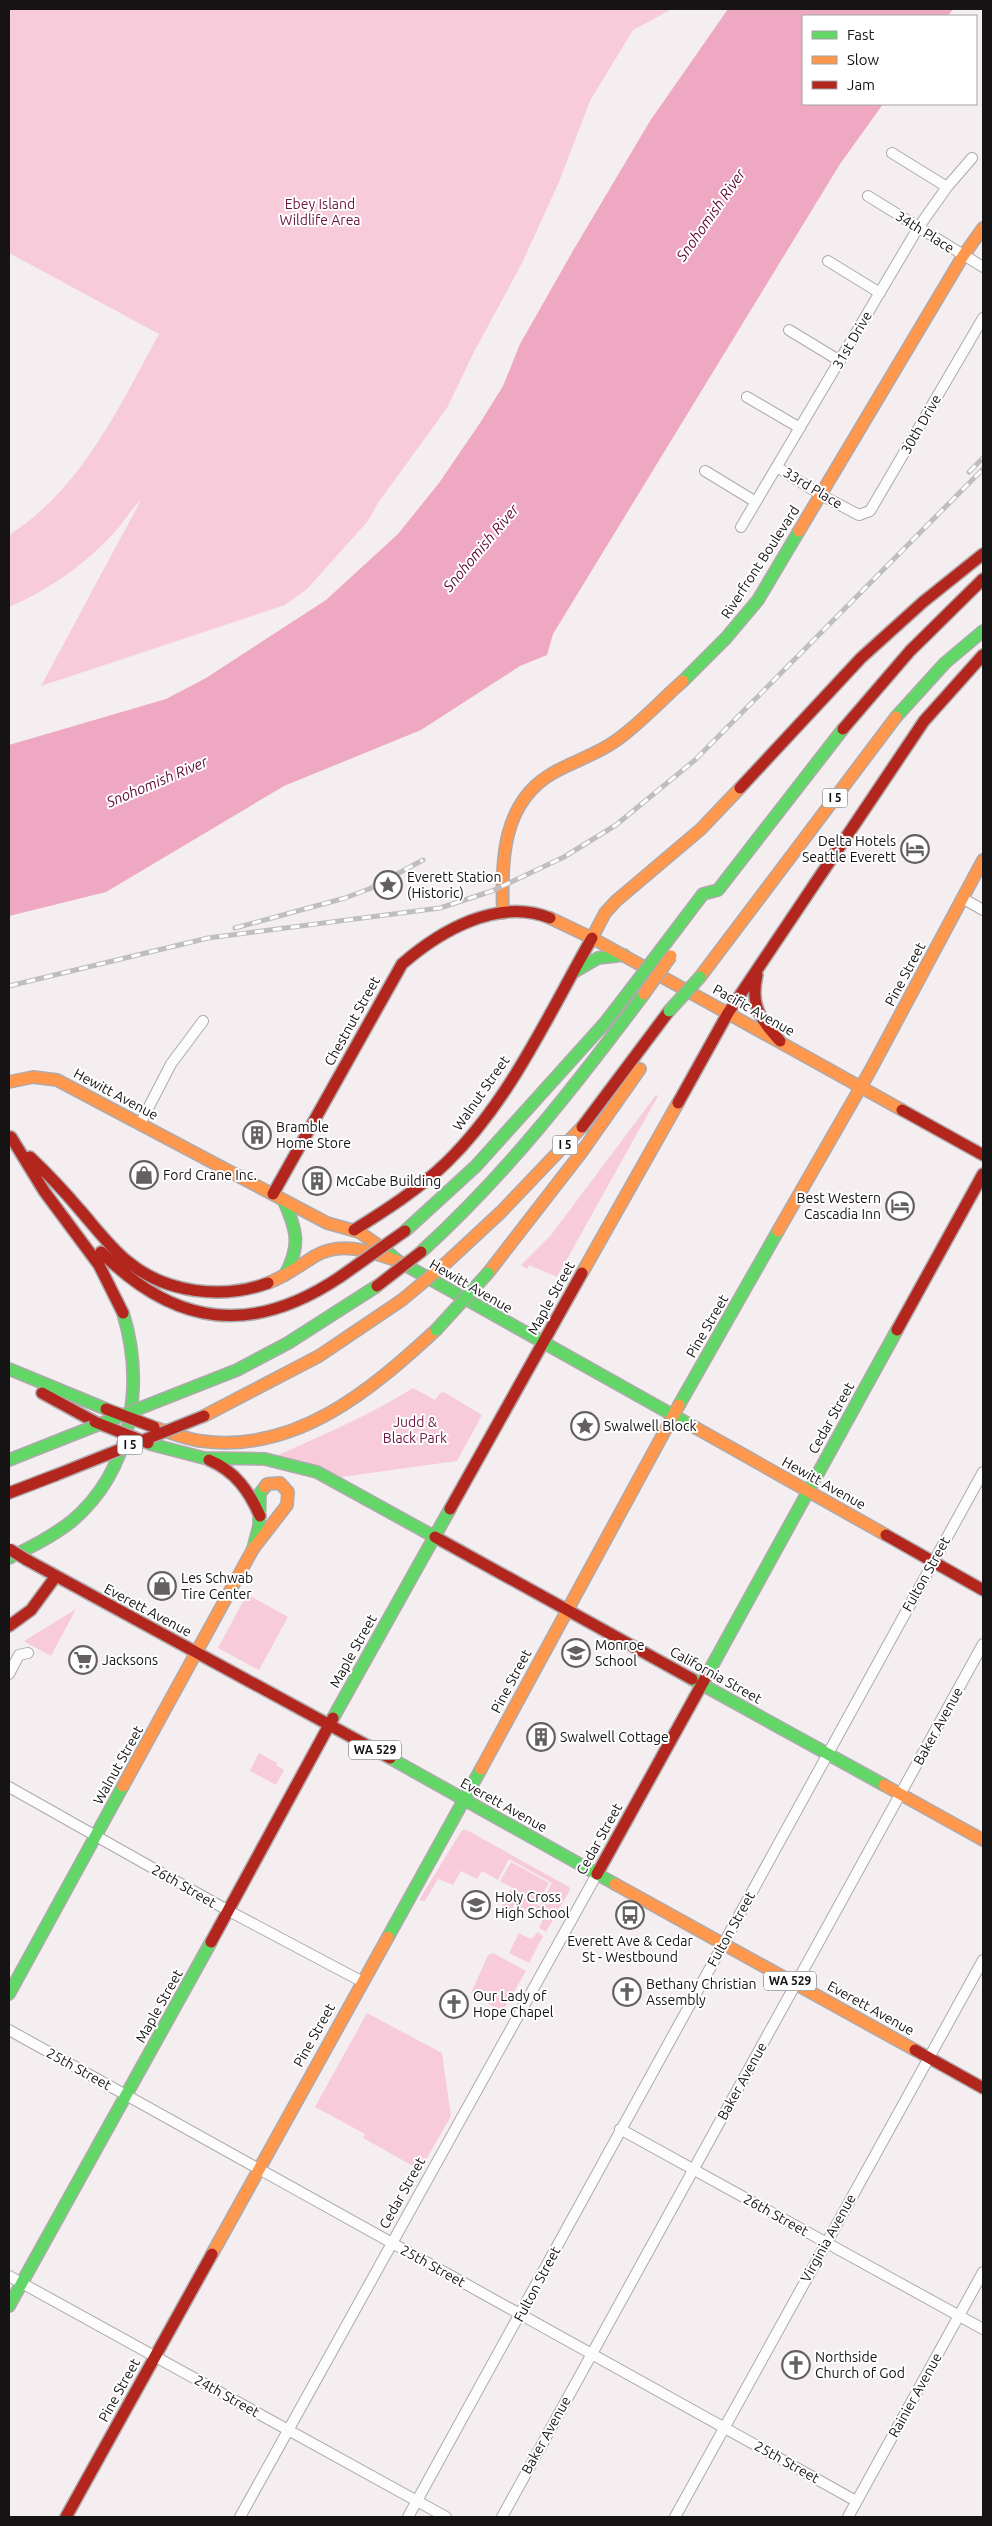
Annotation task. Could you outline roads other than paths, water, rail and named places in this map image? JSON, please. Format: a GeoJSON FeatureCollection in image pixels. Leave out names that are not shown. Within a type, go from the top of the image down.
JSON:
{"type":"FeatureCollection","features":[{"type":"Feature","properties":{"kind":"main road","name":"Riverfront Boulevard"},"geometry":{"type":"LineString","coordinates":[[503,913],[501,870],[504,853],[508,832],[516,810],[524,798],[533,787],[549,775],[596,753],[622,736],[737,628],[758,600],[963,256],[983,228]]}},
{"type":"Feature","properties":{"kind":"main road","name":"Walnut Street"},"geometry":{"type":"LineString","coordinates":[[354,1230],[406,1196],[461,1148],[480,1125],[509,1083],[606,914],[616,901],[701,829],[861,658],[923,602],[983,554]]}},
{"type":"Feature","properties":{"kind":"main road","name":"I 5"},"geometry":{"type":"LineString","coordinates":[[9,1460],[237,1370],[288,1343],[377,1286],[421,1252],[485,1192],[519,1156],[572,1090],[644,994],[718,890],[816,763],[896,666],[983,579]]}},
{"type":"Feature","properties":{"kind":"main road","name":"I 5"},"geometry":{"type":"LineString","coordinates":[[9,1493],[204,1416],[319,1356],[402,1300],[445,1264],[501,1212],[580,1130],[700,977],[886,728],[945,663],[983,631]]}},
{"type":"Feature","properties":{"kind":"main road","name":"Maple Street"},"geometry":{"type":"LineString","coordinates":[[9,2306],[127,2096],[329,1725],[728,1013],[924,721],[983,655]]}},
{"type":"Feature","properties":{"kind":"main road","name":"Pine Street"},"geometry":{"type":"LineString","coordinates":[[66,2517],[361,1981],[464,1800],[566,1609],[672,1417],[861,1087],[983,860]]}},
{"type":"Feature","properties":{"kind":"main road"},"geometry":{"type":"LineString","coordinates":[[10,1136],[117,1271],[142,1290],[170,1304],[212,1315],[254,1315],[304,1299],[340,1277],[405,1231],[476,1166],[604,1024],[703,894],[718,890]]}},
{"type":"Feature","properties":{"kind":"main road","name":"Pacific Avenue"},"geometry":{"type":"LineString","coordinates":[[503,913],[527,912],[546,916],[592,938],[780,1040],[983,1155]]}},
{"type":"Feature","properties":{"kind":"main road","name":"Chestnut Street"},"geometry":{"type":"LineString","coordinates":[[273,1194],[402,964],[418,949],[433,939],[467,922],[503,913]]}},
{"type":"Feature","properties":{"kind":"main road"},"geometry":{"type":"LineString","coordinates":[[571,974],[598,958],[624,955]]}},
{"type":"Feature","properties":{"kind":"main road"},"geometry":{"type":"LineString","coordinates":[[761,963],[752,992],[755,1005],[761,1020],[780,1040]]}},
{"type":"Feature","properties":{"kind":"main road"},"geometry":{"type":"LineString","coordinates":[[9,1369],[106,1409],[154,1427],[200,1441],[221,1443],[273,1438],[304,1427],[347,1403],[398,1365],[436,1330],[488,1273],[618,1102],[672,1013]]}},
{"type":"Feature","properties":{"kind":"main road","name":"Hewitt Avenue"},"geometry":{"type":"LineString","coordinates":[[9,1082],[26,1076],[45,1077],[73,1088],[284,1201],[336,1227],[354,1230],[377,1244],[398,1262],[983,1590]]}},
{"type":"Feature","properties":{"kind":"main road"},"geometry":{"type":"LineString","coordinates":[[10,1136],[58,1183],[119,1254],[148,1275],[183,1290],[215,1294],[237,1293],[283,1277],[328,1250],[362,1250],[398,1262]]}},
{"type":"Feature","properties":{"kind":"main road"},"geometry":{"type":"LineString","coordinates":[[9,1558],[29,1549],[63,1527],[97,1494],[119,1454],[130,1420],[135,1385],[132,1344],[123,1309],[115,1292],[95,1258],[48,1198],[10,1136]]}},
{"type":"Feature","properties":{"kind":"main road","name":"Cedar Street"},"geometry":{"type":"LineString","coordinates":[[597,1874],[983,1174]]}},
{"type":"Feature","properties":{"kind":"main road"},"geometry":{"type":"LineString","coordinates":[[283,1277],[294,1259],[298,1241],[297,1232],[284,1201]]}},
{"type":"Feature","properties":{"kind":"main road"},"geometry":{"type":"LineString","coordinates":[[9,1374],[95,1422],[150,1444],[204,1458],[224,1467],[240,1481],[254,1501],[260,1516]]}},
{"type":"Feature","properties":{"kind":"main road","name":"California Street"},"geometry":{"type":"LineString","coordinates":[[204,1458],[265,1460],[318,1472],[983,1840]]}},
{"type":"Feature","properties":{"kind":"main road","name":"Walnut Street"},"geometry":{"type":"LineString","coordinates":[[9,1994],[253,1549],[287,1505],[288,1492],[280,1483],[273,1482],[262,1489],[258,1500],[260,1516],[253,1549]]}},
{"type":"Feature","properties":{"kind":"main road","name":"Everett Avenue"},"geometry":{"type":"LineString","coordinates":[[9,1549],[983,2088]]}},
{"type":"Feature","properties":{"kind":"main road"},"geometry":{"type":"LineString","coordinates":[[9,1626],[31,1610],[56,1576]]}},
{"type":"Feature","properties":{"kind":"street"},"geometry":{"type":"LineString","coordinates":[[892,153],[947,187]]}},
{"type":"Feature","properties":{"kind":"street","name":"31st Drive"},"geometry":{"type":"LineString","coordinates":[[741,527],[918,228],[947,187],[972,158]]}},
{"type":"Feature","properties":{"kind":"street","name":"34th Place"},"geometry":{"type":"LineString","coordinates":[[868,196],[983,267]]}},
{"type":"Feature","properties":{"kind":"street"},"geometry":{"type":"LineString","coordinates":[[828,261],[880,292]]}},
{"type":"Feature","properties":{"kind":"street","name":"30th Drive"},"geometry":{"type":"LineString","coordinates":[[849,510],[859,515],[870,511],[983,318]]}},
{"type":"Feature","properties":{"kind":"street"},"geometry":{"type":"LineString","coordinates":[[789,330],[840,361]]}},
{"type":"Feature","properties":{"kind":"street"},"geometry":{"type":"LineString","coordinates":[[747,397],[800,428]]}},
{"type":"Feature","properties":{"kind":"street","name":"33rd Place"},"geometry":{"type":"LineString","coordinates":[[777,467],[849,510]]}},
{"type":"Feature","properties":{"kind":"street"},"geometry":{"type":"LineString","coordinates":[[705,471],[756,502]]}},
{"type":"Feature","properties":{"kind":"street"},"geometry":{"type":"LineString","coordinates":[[962,898],[983,910]]}},
{"type":"Feature","properties":{"kind":"street"},"geometry":{"type":"LineString","coordinates":[[140,1124],[171,1064],[203,1021]]}},
{"type":"Feature","properties":{"kind":"street","name":"Fulton Street"},"geometry":{"type":"LineString","coordinates":[[408,2517],[983,1472]]}},
{"type":"Feature","properties":{"kind":"street","name":"Baker Avenue"},"geometry":{"type":"LineString","coordinates":[[502,2517],[983,1644]]}},
{"type":"Feature","properties":{"kind":"street"},"geometry":{"type":"LineString","coordinates":[[9,1674],[19,1655],[28,1653]]}},
{"type":"Feature","properties":{"kind":"street","name":"26th Street"},"geometry":{"type":"LineString","coordinates":[[9,1787],[228,1911],[361,1981]]}},
{"type":"Feature","properties":{"kind":"street","name":"Cedar Street"},"geometry":{"type":"LineString","coordinates":[[240,2517],[597,1874]]}},
{"type":"Feature","properties":{"kind":"street","name":"Virginia Avenue"},"geometry":{"type":"LineString","coordinates":[[675,2517],[726,2428],[826,2242],[983,1960]]}},
{"type":"Feature","properties":{"kind":"street","name":"25th Street"},"geometry":{"type":"LineString","coordinates":[[9,2030],[856,2501]]}},
{"type":"Feature","properties":{"kind":"street","name":"26th Street"},"geometry":{"type":"LineString","coordinates":[[620,2129],[983,2329]]}},
{"type":"Feature","properties":{"kind":"street","name":"Rainier Avenue"},"geometry":{"type":"LineString","coordinates":[[848,2517],[983,2272]]}},
{"type":"Feature","properties":{"kind":"street","name":"24th Street"},"geometry":{"type":"LineString","coordinates":[[9,2276],[446,2517]]}},
{"type":"Feature","properties":{"kind":"water","name":"Snohomish River"},"geometry":{"type":"Polygon","coordinates":[[[728,9],[953,9],[949,15],[802,15],[802,105],[882,105],[840,164],[553,634],[547,655],[520,666],[421,730],[284,786],[106,892],[9,916],[9,745],[166,699],[206,678],[326,600],[398,534],[439,483],[503,386],[520,344],[650,121],[728,9]]]}},
{"type":"Feature","properties":{"kind":"railway"},"geometry":{"type":"LineString","coordinates":[[969,472],[983,458]]}},
{"type":"Feature","properties":{"kind":"railway"},"geometry":{"type":"LineString","coordinates":[[9,986],[208,938],[440,908],[492,891],[564,857],[616,825],[695,760],[983,469]]}},
{"type":"Feature","properties":{"kind":"railway"},"geometry":{"type":"LineString","coordinates":[[235,928],[345,898],[369,889],[423,860]]}},
{"type":"Feature","properties":{"kind":"place","name":"Delta Hotels Seattle Everett"},"geometry":{"type":"Point","coordinates":[915,849]}},
{"type":"Feature","properties":{"kind":"place","name":"Everett Station (Historic)"},"geometry":{"type":"Point","coordinates":[388,885]}},
{"type":"Feature","properties":{"kind":"place","name":"Bramble Home Store"},"geometry":{"type":"Point","coordinates":[257,1135]}},
{"type":"Feature","properties":{"kind":"place","name":"Ford Crane Inc."},"geometry":{"type":"Point","coordinates":[144,1175]}},
{"type":"Feature","properties":{"kind":"place","name":"McCabe Building"},"geometry":{"type":"Point","coordinates":[317,1181]}},
{"type":"Feature","properties":{"kind":"place","name":"Best Western Cascadia Inn"},"geometry":{"type":"Point","coordinates":[900,1206]}},
{"type":"Feature","properties":{"kind":"place","name":"Swalwell Block"},"geometry":{"type":"Point","coordinates":[585,1426]}},
{"type":"Feature","properties":{"kind":"place","name":"Les Schwab Tire Center"},"geometry":{"type":"Point","coordinates":[162,1586]}},
{"type":"Feature","properties":{"kind":"place","name":"Monroe School"},"geometry":{"type":"Point","coordinates":[576,1653]}},
{"type":"Feature","properties":{"kind":"place","name":"Jacksons"},"geometry":{"type":"Point","coordinates":[83,1660]}},
{"type":"Feature","properties":{"kind":"place","name":"Swalwell Cottage"},"geometry":{"type":"Point","coordinates":[541,1737]}},
{"type":"Feature","properties":{"kind":"place","name":"Holy Cross High School"},"geometry":{"type":"Point","coordinates":[476,1905]}},
{"type":"Feature","properties":{"kind":"place","name":"Everett Ave & Cedar St - Westbound"},"geometry":{"type":"Point","coordinates":[630,1915]}},
{"type":"Feature","properties":{"kind":"place","name":"Bethany Christian Assembly"},"geometry":{"type":"Point","coordinates":[627,1992]}},
{"type":"Feature","properties":{"kind":"place","name":"Our Lady of Hope Chapel"},"geometry":{"type":"Point","coordinates":[454,2004]}},
{"type":"Feature","properties":{"kind":"place","name":"Northside Church of God"},"geometry":{"type":"Point","coordinates":[796,2365]}},
{"type":"Feature","properties":{"kind":"park label","name":"Ebey Island Wildlife Area"},"geometry":{"type":"Point","coordinates":[320,212]}},
{"type":"Feature","properties":{"kind":"park label","name":"Judd & Black Park"},"geometry":{"type":"Point","coordinates":[415,1430]}}]}
